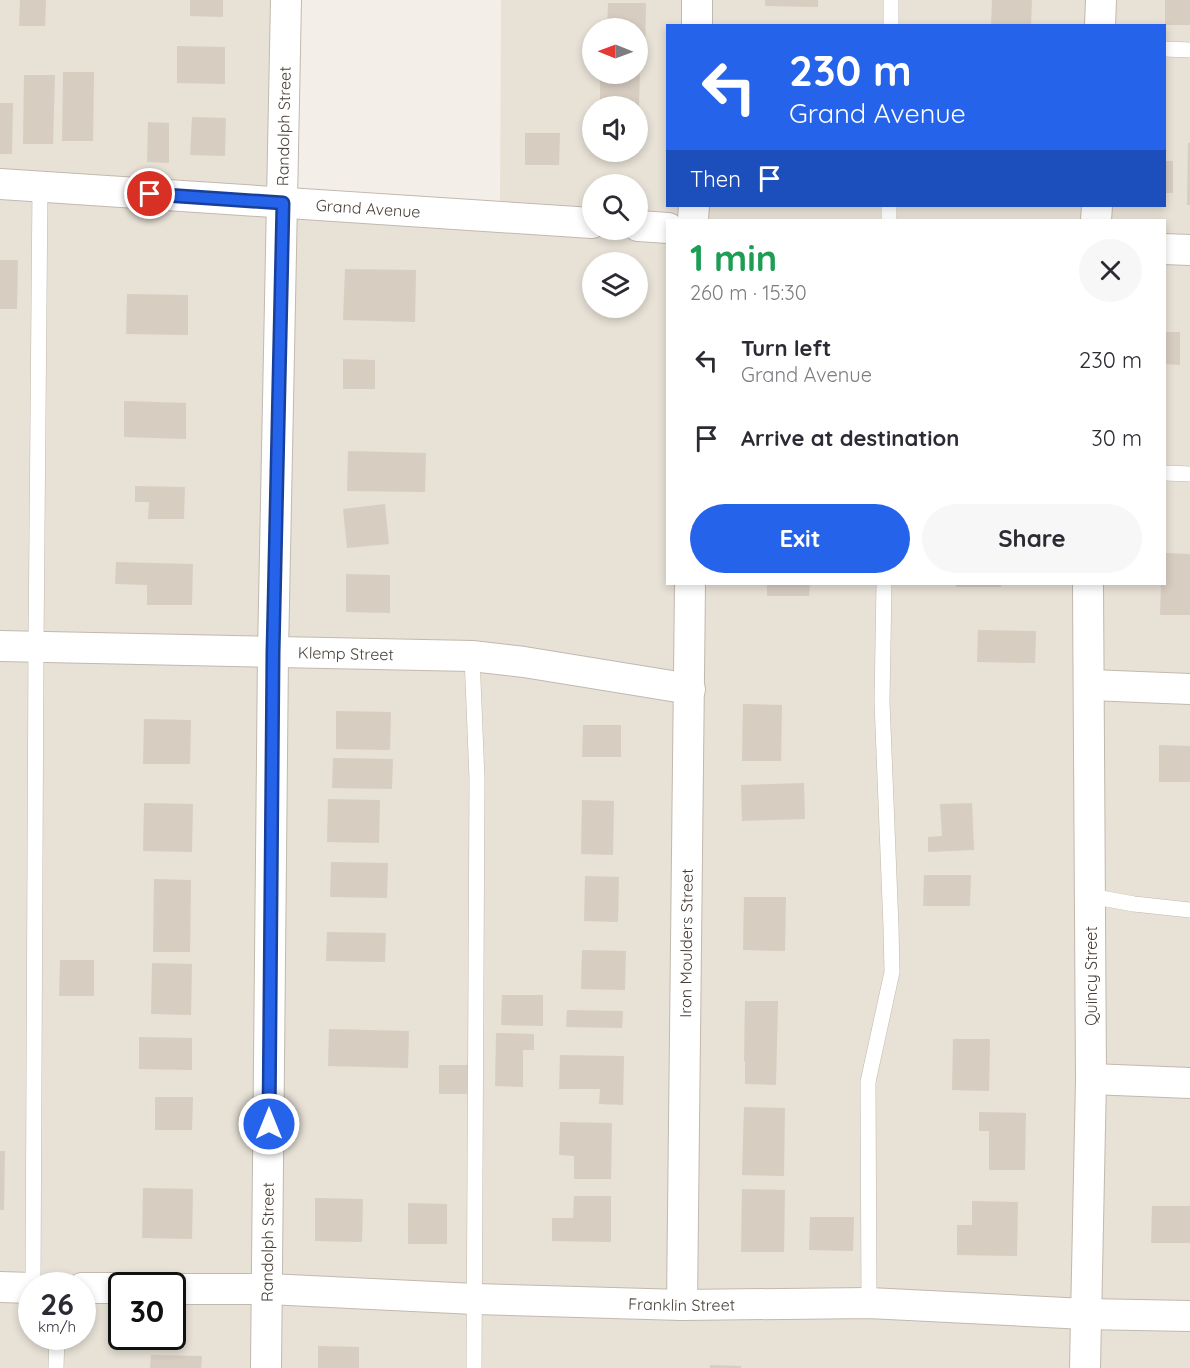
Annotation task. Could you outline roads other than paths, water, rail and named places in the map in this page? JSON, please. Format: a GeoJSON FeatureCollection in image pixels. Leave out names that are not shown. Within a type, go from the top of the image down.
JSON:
{"type":"FeatureCollection","features":[{"type":"Feature","properties":{"kind":"street","name":"Randolph Street"},"geometry":{"type":"LineString","coordinates":[[266,1368],[273,653],[286,0]]}},
{"type":"Feature","properties":{"kind":"street"},"geometry":{"type":"LineString","coordinates":[[697,0],[697,24]]}},
{"type":"Feature","properties":{"kind":"street"},"geometry":{"type":"LineString","coordinates":[[1100,24],[1101,0]]}},
{"type":"Feature","properties":{"kind":"street","name":"Grand Avenue"},"geometry":{"type":"LineString","coordinates":[[0,184],[582,223]]}},
{"type":"Feature","properties":{"kind":"street"},"geometry":{"type":"LineString","coordinates":[[648,227],[666,228]]}},
{"type":"Feature","properties":{"kind":"street"},"geometry":{"type":"LineString","coordinates":[[1166,249],[1190,250]]}},
{"type":"Feature","properties":{"kind":"street","name":"Iron Moulders Street"},"geometry":{"type":"LineString","coordinates":[[682,1305],[690,585]]}},
{"type":"Feature","properties":{"kind":"street","name":"Quincy Street"},"geometry":{"type":"LineString","coordinates":[[1085,1368],[1091,1079],[1088,585]]}},
{"type":"Feature","properties":{"kind":"street","name":"Klemp Street"},"geometry":{"type":"LineString","coordinates":[[0,646],[472,657],[524,662],[690,689]]}},
{"type":"Feature","properties":{"kind":"street"},"geometry":{"type":"LineString","coordinates":[[1090,685],[1190,689]]}},
{"type":"Feature","properties":{"kind":"street"},"geometry":{"type":"LineString","coordinates":[[1091,1079],[1190,1083]]}},
{"type":"Feature","properties":{"kind":"street"},"geometry":{"type":"LineString","coordinates":[[0,1287],[18,1287]]}},
{"type":"Feature","properties":{"kind":"street","name":"Franklin Street"},"geometry":{"type":"LineString","coordinates":[[186,1289],[268,1289],[475,1299],[682,1305],[869,1303],[1085,1314],[1190,1316]]}},
{"type":"Feature","properties":{"kind":"lane"},"geometry":{"type":"LineString","coordinates":[[891,0],[891,24]]}},
{"type":"Feature","properties":{"kind":"lane"},"geometry":{"type":"LineString","coordinates":[[1166,49],[1190,50]]}},
{"type":"Feature","properties":{"kind":"lane"},"geometry":{"type":"LineString","coordinates":[[32,1272],[40,186]]}},
{"type":"Feature","properties":{"kind":"lane"},"geometry":{"type":"LineString","coordinates":[[1166,473],[1190,474]]}},
{"type":"Feature","properties":{"kind":"lane"},"geometry":{"type":"LineString","coordinates":[[869,1303],[868,1082],[892,972],[882,702],[884,585]]}},
{"type":"Feature","properties":{"kind":"lane"},"geometry":{"type":"LineString","coordinates":[[472,657],[477,779],[474,1368]]}},
{"type":"Feature","properties":{"kind":"lane"},"geometry":{"type":"LineString","coordinates":[[1090,896],[1134,904],[1190,910]]}},
{"type":"Feature","properties":{"kind":"lane"},"geometry":{"type":"LineString","coordinates":[[56,1368],[57,1350]]}}]}
